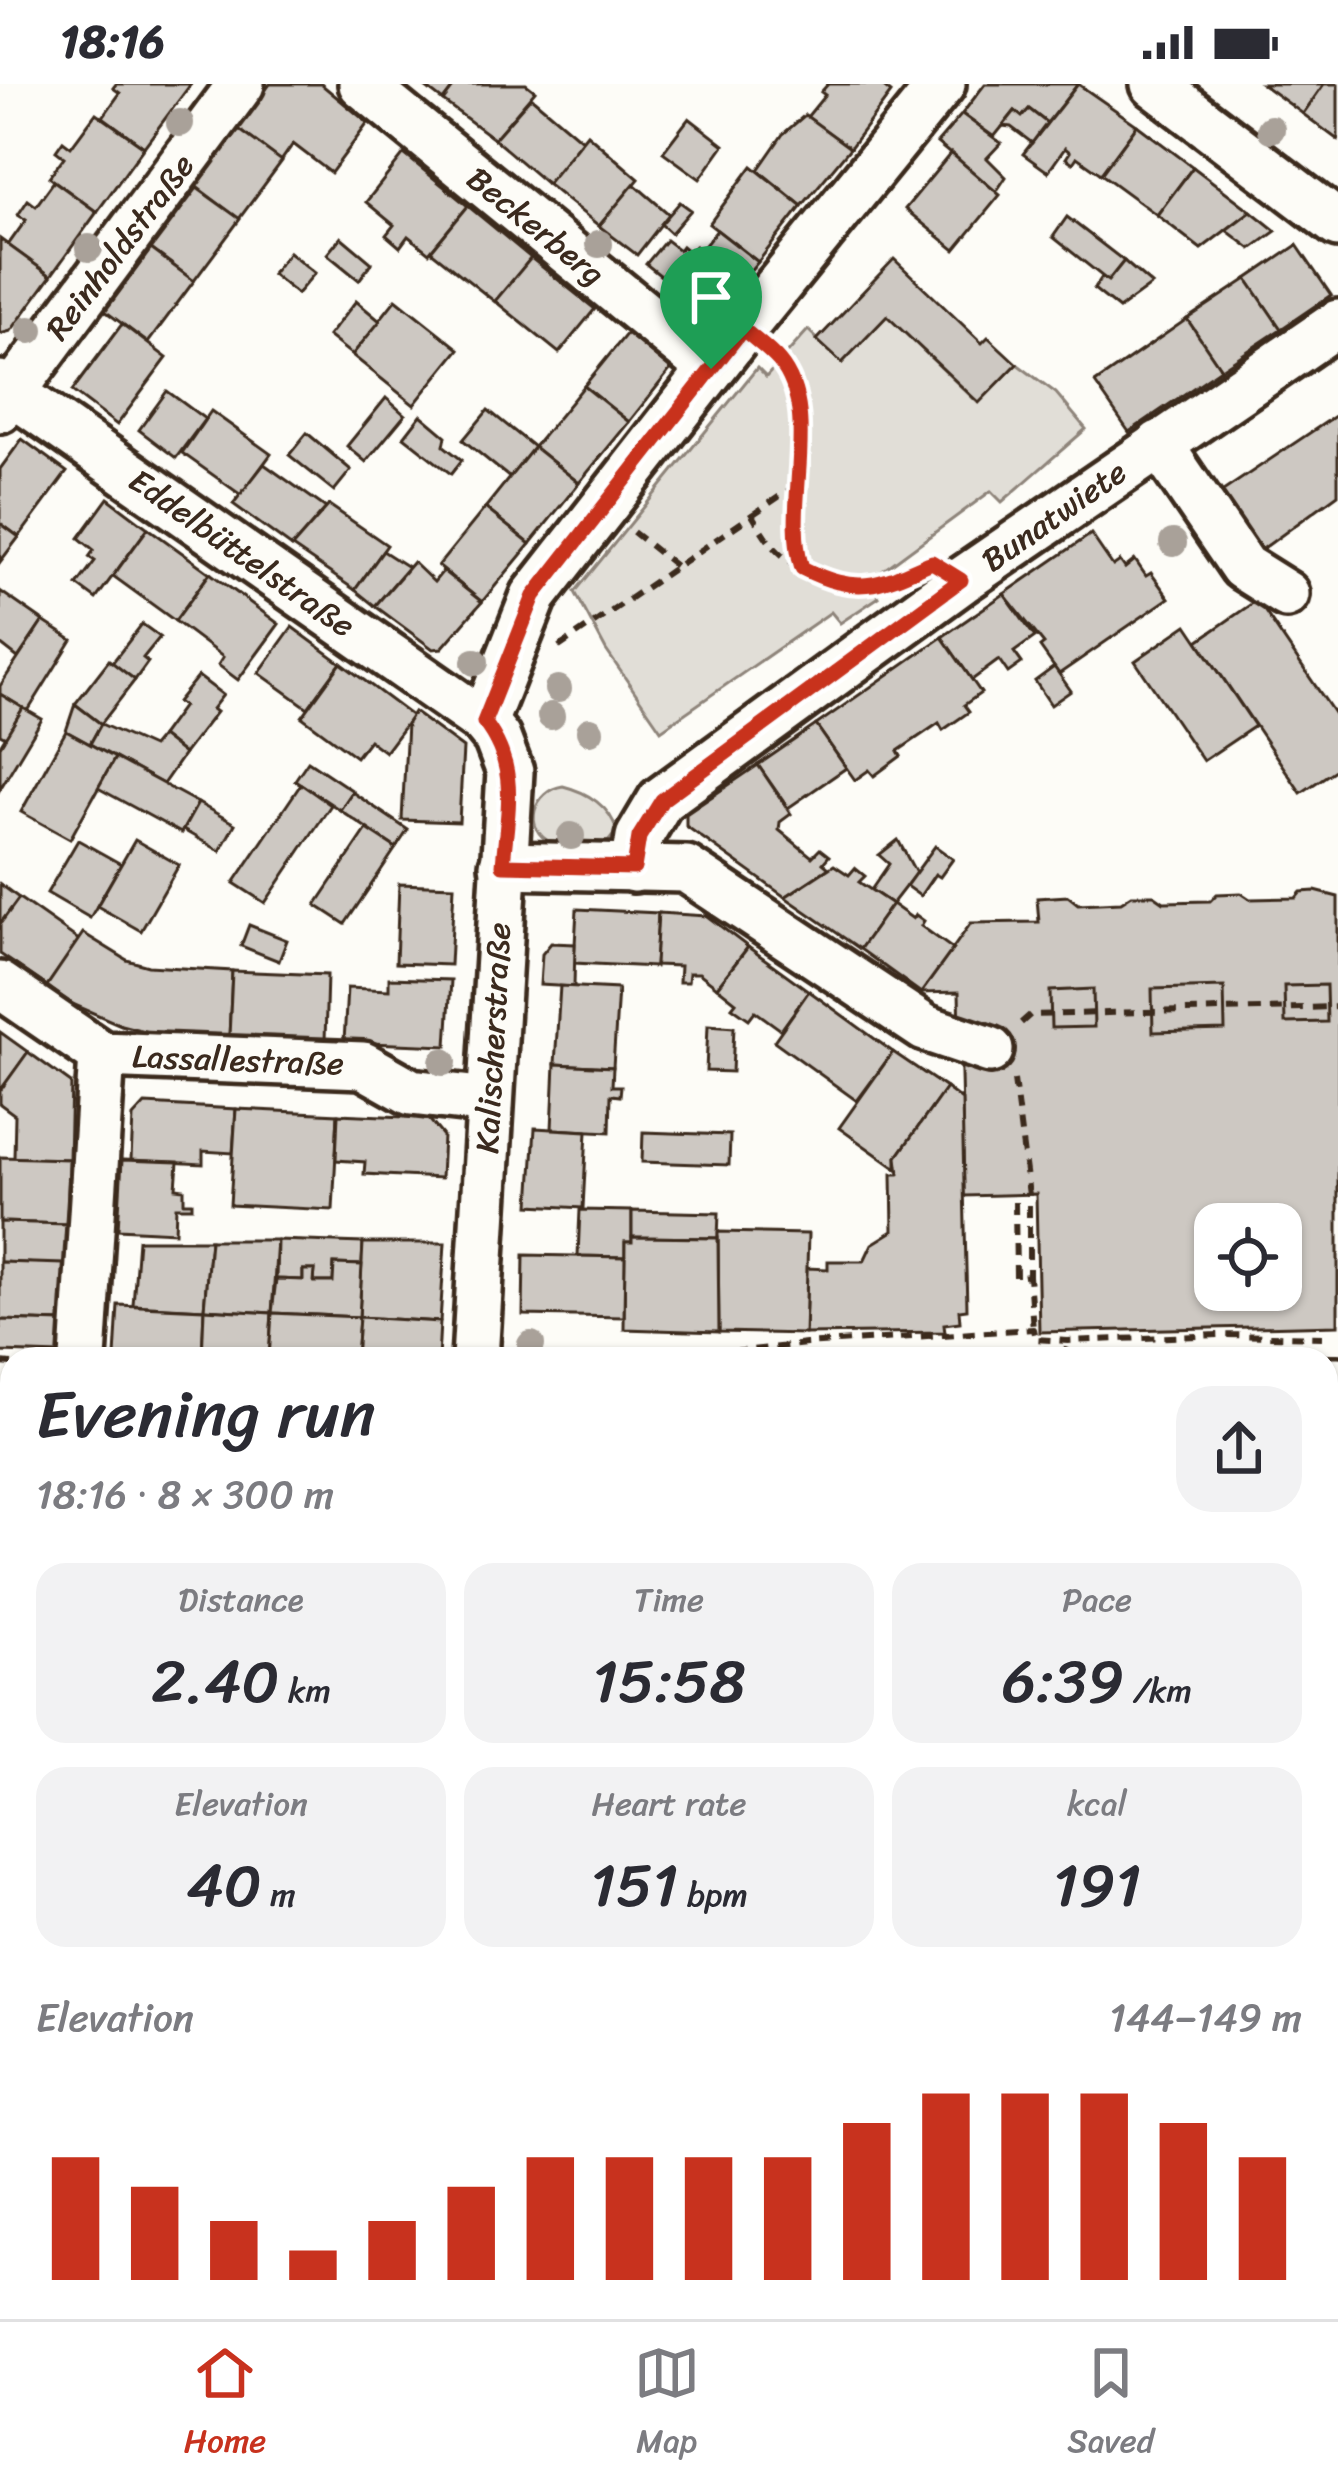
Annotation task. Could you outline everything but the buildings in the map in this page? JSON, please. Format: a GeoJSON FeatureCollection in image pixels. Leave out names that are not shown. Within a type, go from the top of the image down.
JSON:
{"type":"FeatureCollection","features":[{"type":"Feature","properties":{"kind":"street","name":"Reinholdstraße"},"geometry":{"type":"LineString","coordinates":[[4,395],[241,84]]}},
{"type":"Feature","properties":{"kind":"street","name":"Beckerberg"},"geometry":{"type":"LineString","coordinates":[[362,84],[711,369]]}},
{"type":"Feature","properties":{"kind":"street"},"geometry":{"type":"LineString","coordinates":[[484,722],[534,596],[942,84]]}},
{"type":"Feature","properties":{"kind":"street"},"geometry":{"type":"LineString","coordinates":[[1154,84],[1338,224]]}},
{"type":"Feature","properties":{"kind":"street","name":"Bunatwiete"},"geometry":{"type":"LineString","coordinates":[[634,868],[639,837],[662,800],[961,580],[1338,323]]}},
{"type":"Feature","properties":{"kind":"street","name":"Eddelbüttelstraße"},"geometry":{"type":"LineString","coordinates":[[4,395],[484,722]]}},
{"type":"Feature","properties":{"kind":"street"},"geometry":{"type":"LineString","coordinates":[[1159,444],[1243,567],[1286,594]]}},
{"type":"Feature","properties":{"kind":"street","name":"Kalischerstraße"},"geometry":{"type":"LineString","coordinates":[[476,1347],[510,772],[484,722]]}},
{"type":"Feature","properties":{"kind":"street"},"geometry":{"type":"LineString","coordinates":[[503,865],[686,868],[925,1028],[990,1050]]}},
{"type":"Feature","properties":{"kind":"street","name":"Lassallestraße"},"geometry":{"type":"LineString","coordinates":[[0,985],[102,1055],[363,1065],[411,1092],[489,1102]]}},
{"type":"Feature","properties":{"kind":"street"},"geometry":{"type":"LineString","coordinates":[[84,1347],[102,1055]]}},
{"type":"Feature","properties":{"kind":"path"},"geometry":{"type":"LineString","coordinates":[[743,329],[779,362],[791,381],[801,451],[795,534],[802,568]]}},
{"type":"Feature","properties":{"kind":"path"},"geometry":{"type":"LineString","coordinates":[[577,636],[795,486]]}},
{"type":"Feature","properties":{"kind":"path"},"geometry":{"type":"LineString","coordinates":[[603,508],[677,567]]}},
{"type":"Feature","properties":{"kind":"path"},"geometry":{"type":"LineString","coordinates":[[752,515],[775,548],[802,568],[856,587],[893,579]]}},
{"type":"Feature","properties":{"kind":"path"},"geometry":{"type":"LineString","coordinates":[[1338,1006],[1030,1015],[990,1050],[1015,1080],[1029,1195],[1035,1339],[1338,1338]]}},
{"type":"Feature","properties":{"kind":"path"},"geometry":{"type":"LineString","coordinates":[[1015,1202],[1016,1278],[1029,1276]]}},
{"type":"Feature","properties":{"kind":"path"},"geometry":{"type":"LineString","coordinates":[[779,1347],[1036,1326]]}},
{"type":"Feature","properties":{"kind":"path"},"geometry":{"type":"LineString","coordinates":[[1067,1347],[1068,1341]]}},
{"type":"Feature","properties":{"kind":"shaded area"},"geometry":{"type":"Polygon","coordinates":[[[887,316],[978,403],[1017,364],[1056,393],[1086,429],[1002,502],[991,491],[870,580],[879,597],[840,623],[831,612],[661,730],[606,650],[575,592],[757,368],[766,377],[808,330],[842,363],[887,316]]]}},
{"type":"Feature","properties":{"kind":"shaded area"},"geometry":{"type":"Polygon","coordinates":[[[563,786],[589,796],[609,814],[617,831],[602,849],[557,845],[537,829],[534,820],[539,802],[563,786]]]}},
{"type":"Feature","properties":{"kind":"route"},"geometry":{"type":"LineString","coordinates":[[743,329],[779,362],[791,381],[801,451],[794,511],[802,568],[856,587],[873,587],[932,562],[961,580],[662,800],[639,837],[634,868],[503,865],[510,772],[484,722],[515,638],[534,596],[711,369],[743,329]]}}]}
